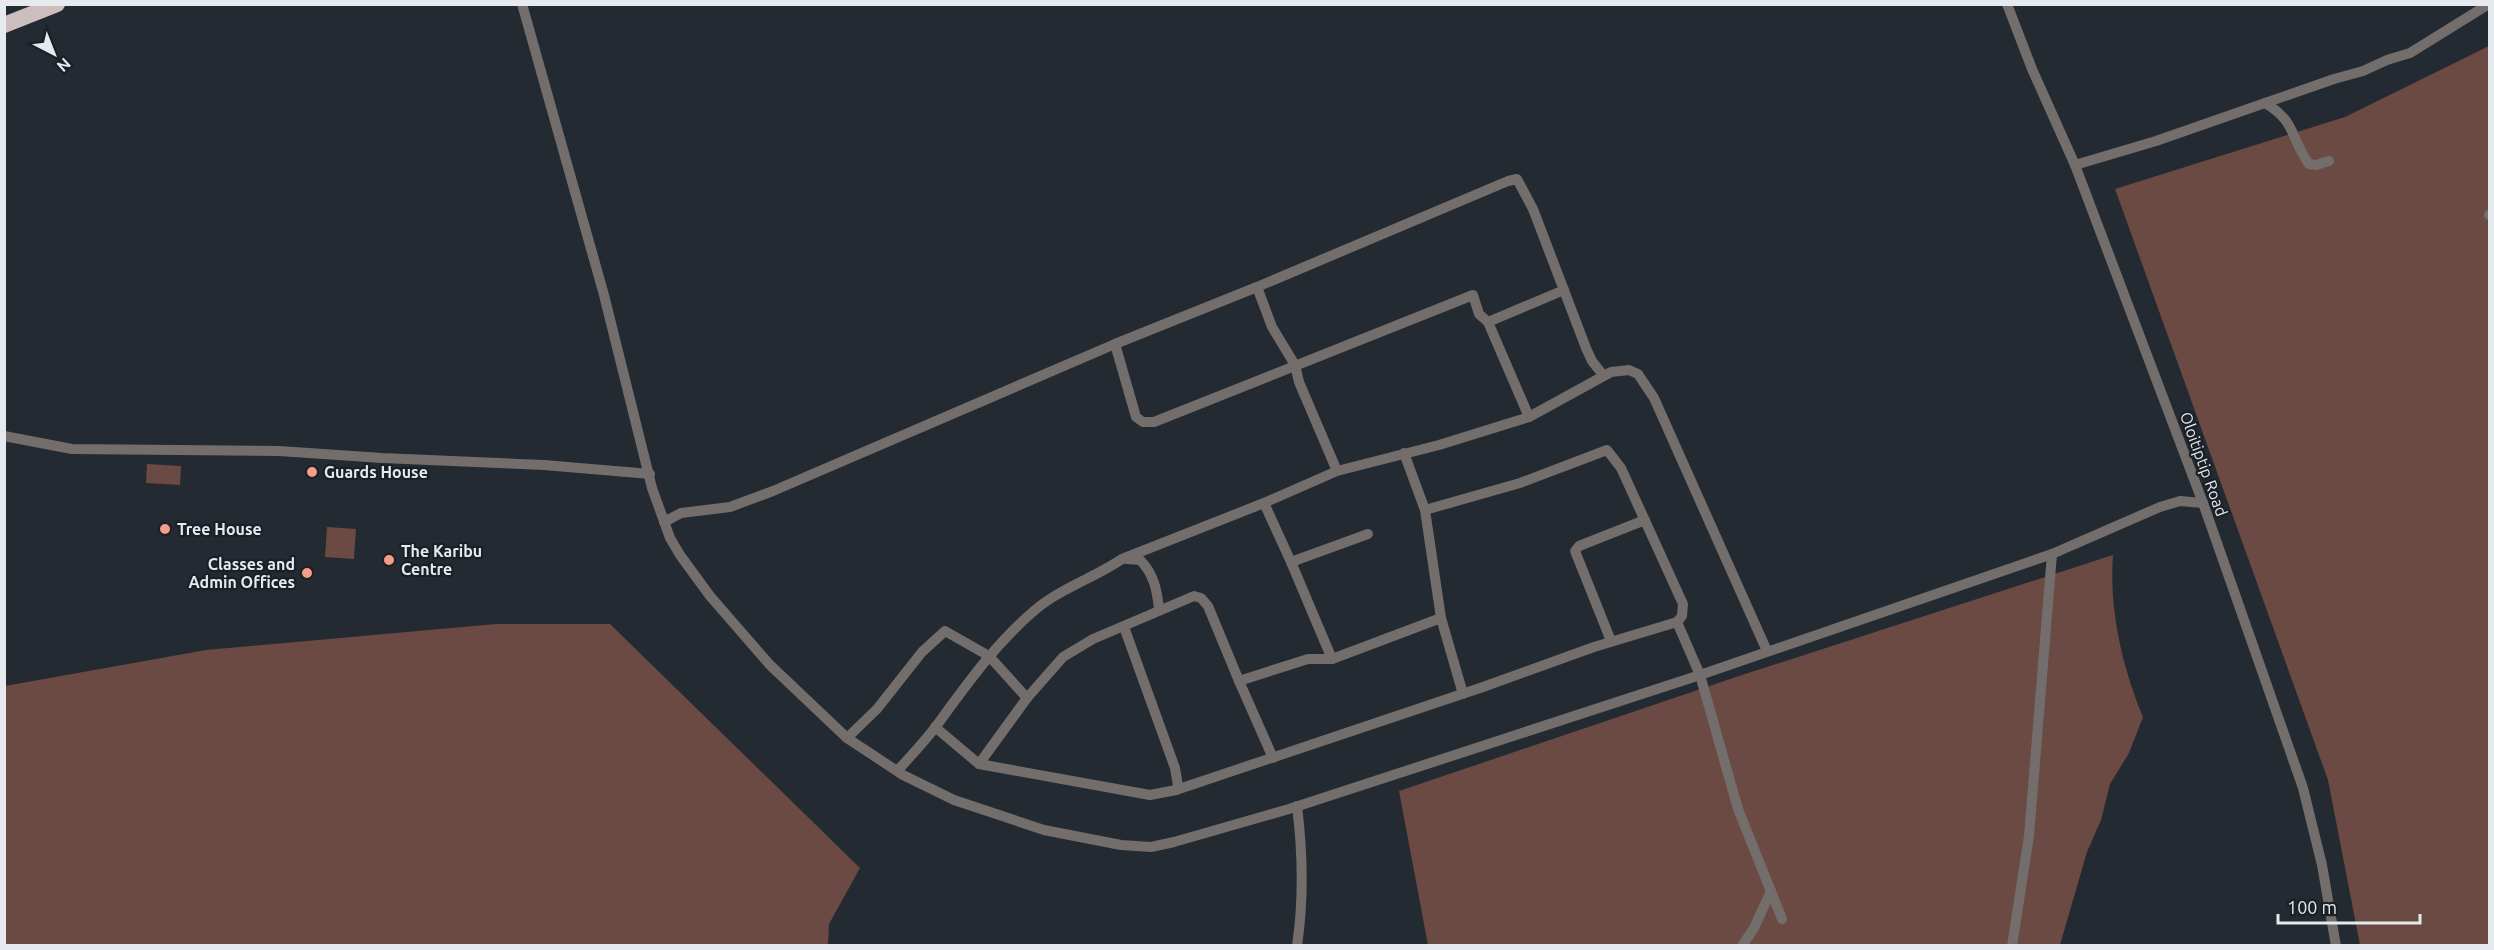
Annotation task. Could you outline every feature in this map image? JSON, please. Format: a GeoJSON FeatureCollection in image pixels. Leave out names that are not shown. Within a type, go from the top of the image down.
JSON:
{"type":"FeatureCollection","features":[{"type":"Feature","properties":{"kind":"highway"},"geometry":{"type":"LineString","coordinates":[[4,25],[57,4]]}},
{"type":"Feature","properties":{"kind":"street"},"geometry":{"type":"LineString","coordinates":[[522,4],[604,295],[650,474],[664,522],[681,555],[710,596],[770,665],[847,738],[898,770],[954,800],[1044,830],[1121,845],[1151,847],[1297,806],[1700,675],[2052,554],[2160,507],[2180,501],[2202,503]]}},
{"type":"Feature","properties":{"kind":"street","name":"Oloitiptip Road"},"geometry":{"type":"LineString","coordinates":[[2007,4],[2032,69],[2075,165],[2202,503],[2303,788],[2322,866],[2336,945]]}},
{"type":"Feature","properties":{"kind":"street"},"geometry":{"type":"LineString","coordinates":[[2075,165],[2156,141],[2410,53],[2489,4]]}},
{"type":"Feature","properties":{"kind":"street"},"geometry":{"type":"LineString","coordinates":[[2265,103],[2289,123],[2309,164],[2312,166],[2329,161]]}},
{"type":"Feature","properties":{"kind":"street"},"geometry":{"type":"LineString","coordinates":[[664,522],[681,513],[729,507],[773,491],[1115,345],[1490,188],[1517,179],[1533,209],[1592,362],[1603,375]]}},
{"type":"Feature","properties":{"kind":"street"},"geometry":{"type":"LineString","coordinates":[[1257,287],[1272,327],[1295,365],[1299,382],[1337,471]]}},
{"type":"Feature","properties":{"kind":"street"},"geometry":{"type":"LineString","coordinates":[[1488,322],[1564,290]]}},
{"type":"Feature","properties":{"kind":"street"},"geometry":{"type":"LineString","coordinates":[[1115,345],[1136,417],[1143,422],[1154,422],[1473,295],[1479,314],[1488,322],[1529,417]]}},
{"type":"Feature","properties":{"kind":"street"},"geometry":{"type":"LineString","coordinates":[[898,770],[935,727],[989,656],[1017,626],[1044,603],[1122,559],[1264,503],[1337,471],[1439,445],[1529,417],[1603,375],[1629,370],[1638,374],[1649,390],[1767,651]]}},
{"type":"Feature","properties":{"kind":"street"},"geometry":{"type":"LineString","coordinates":[[4,436],[72,449],[279,451],[382,459],[544,465],[650,474]]}},
{"type":"Feature","properties":{"kind":"street"},"geometry":{"type":"LineString","coordinates":[[935,727],[979,764],[1150,795],[1176,790],[1274,758],[1611,641],[1677,622],[1684,612],[1683,604],[1621,468],[1607,450],[1520,483],[1425,510]]}},
{"type":"Feature","properties":{"kind":"street"},"geometry":{"type":"LineString","coordinates":[[1404,453],[1425,510],[1442,618],[1463,694]]}},
{"type":"Feature","properties":{"kind":"street"},"geometry":{"type":"LineString","coordinates":[[1264,503],[1292,562],[1332,659]]}},
{"type":"Feature","properties":{"kind":"street"},"geometry":{"type":"LineString","coordinates":[[1611,641],[1575,551],[1579,546],[1645,520]]}},
{"type":"Feature","properties":{"kind":"street"},"geometry":{"type":"LineString","coordinates":[[1292,562],[1368,534]]}},
{"type":"Feature","properties":{"kind":"street"},"geometry":{"type":"LineString","coordinates":[[2012,945],[2029,836],[2052,554]]}},
{"type":"Feature","properties":{"kind":"street"},"geometry":{"type":"LineString","coordinates":[[1122,559],[1140,560],[1147,567],[1154,578],[1159,609]]}},
{"type":"Feature","properties":{"kind":"street"},"geometry":{"type":"LineString","coordinates":[[979,764],[1027,698],[1063,657],[1093,639],[1194,596],[1201,598],[1208,606],[1274,758]]}},
{"type":"Feature","properties":{"kind":"street"},"geometry":{"type":"LineString","coordinates":[[1239,681],[1308,659],[1332,659],[1442,618]]}},
{"type":"Feature","properties":{"kind":"street"},"geometry":{"type":"LineString","coordinates":[[1677,622],[1700,675],[1738,809],[1782,919]]}},
{"type":"Feature","properties":{"kind":"street"},"geometry":{"type":"LineString","coordinates":[[1124,627],[1175,768],[1178,786],[1176,790]]}},
{"type":"Feature","properties":{"kind":"street"},"geometry":{"type":"LineString","coordinates":[[847,738],[877,709],[922,652],[945,631],[989,656],[1027,698]]}},
{"type":"Feature","properties":{"kind":"street"},"geometry":{"type":"LineString","coordinates":[[1297,806],[1303,859],[1302,902],[1297,945]]}},
{"type":"Feature","properties":{"kind":"street"},"geometry":{"type":"LineString","coordinates":[[1742,945],[1754,928],[1771,891]]}},
{"type":"Feature","properties":{"kind":"shaded area"},"geometry":{"type":"Polygon","coordinates":[[[2489,46],[2489,945],[2360,945],[2328,780],[2115,189],[2345,117],[2489,46]]]}},
{"type":"Feature","properties":{"kind":"shaded area"},"geometry":{"type":"Polygon","coordinates":[[[147,464],[181,466],[180,485],[146,483],[147,464]]]}},
{"type":"Feature","properties":{"kind":"shaded area"},"geometry":{"type":"Polygon","coordinates":[[[327,527],[356,529],[354,559],[325,557],[327,527]]]}},
{"type":"Feature","properties":{"kind":"shaded area"},"geometry":{"type":"Polygon","coordinates":[[[2113,555],[2115,617],[2123,658],[2143,717],[2129,753],[2110,784],[2101,820],[2087,852],[2060,945],[1428,945],[1399,791],[1739,676],[2113,555]]]}},
{"type":"Feature","properties":{"kind":"shaded area"},"geometry":{"type":"Polygon","coordinates":[[[496,624],[610,624],[860,868],[829,924],[828,945],[5,945],[5,686],[206,650],[496,624]]]}},
{"type":"Feature","properties":{"kind":"place","name":"Guards House"},"geometry":{"type":"Point","coordinates":[312,472]}},
{"type":"Feature","properties":{"kind":"place","name":"Tree House"},"geometry":{"type":"Point","coordinates":[165,529]}},
{"type":"Feature","properties":{"kind":"place","name":"The Karibu Centre"},"geometry":{"type":"Point","coordinates":[389,560]}},
{"type":"Feature","properties":{"kind":"place","name":"Classes and Admin Offices"},"geometry":{"type":"Point","coordinates":[307,573]}}]}
